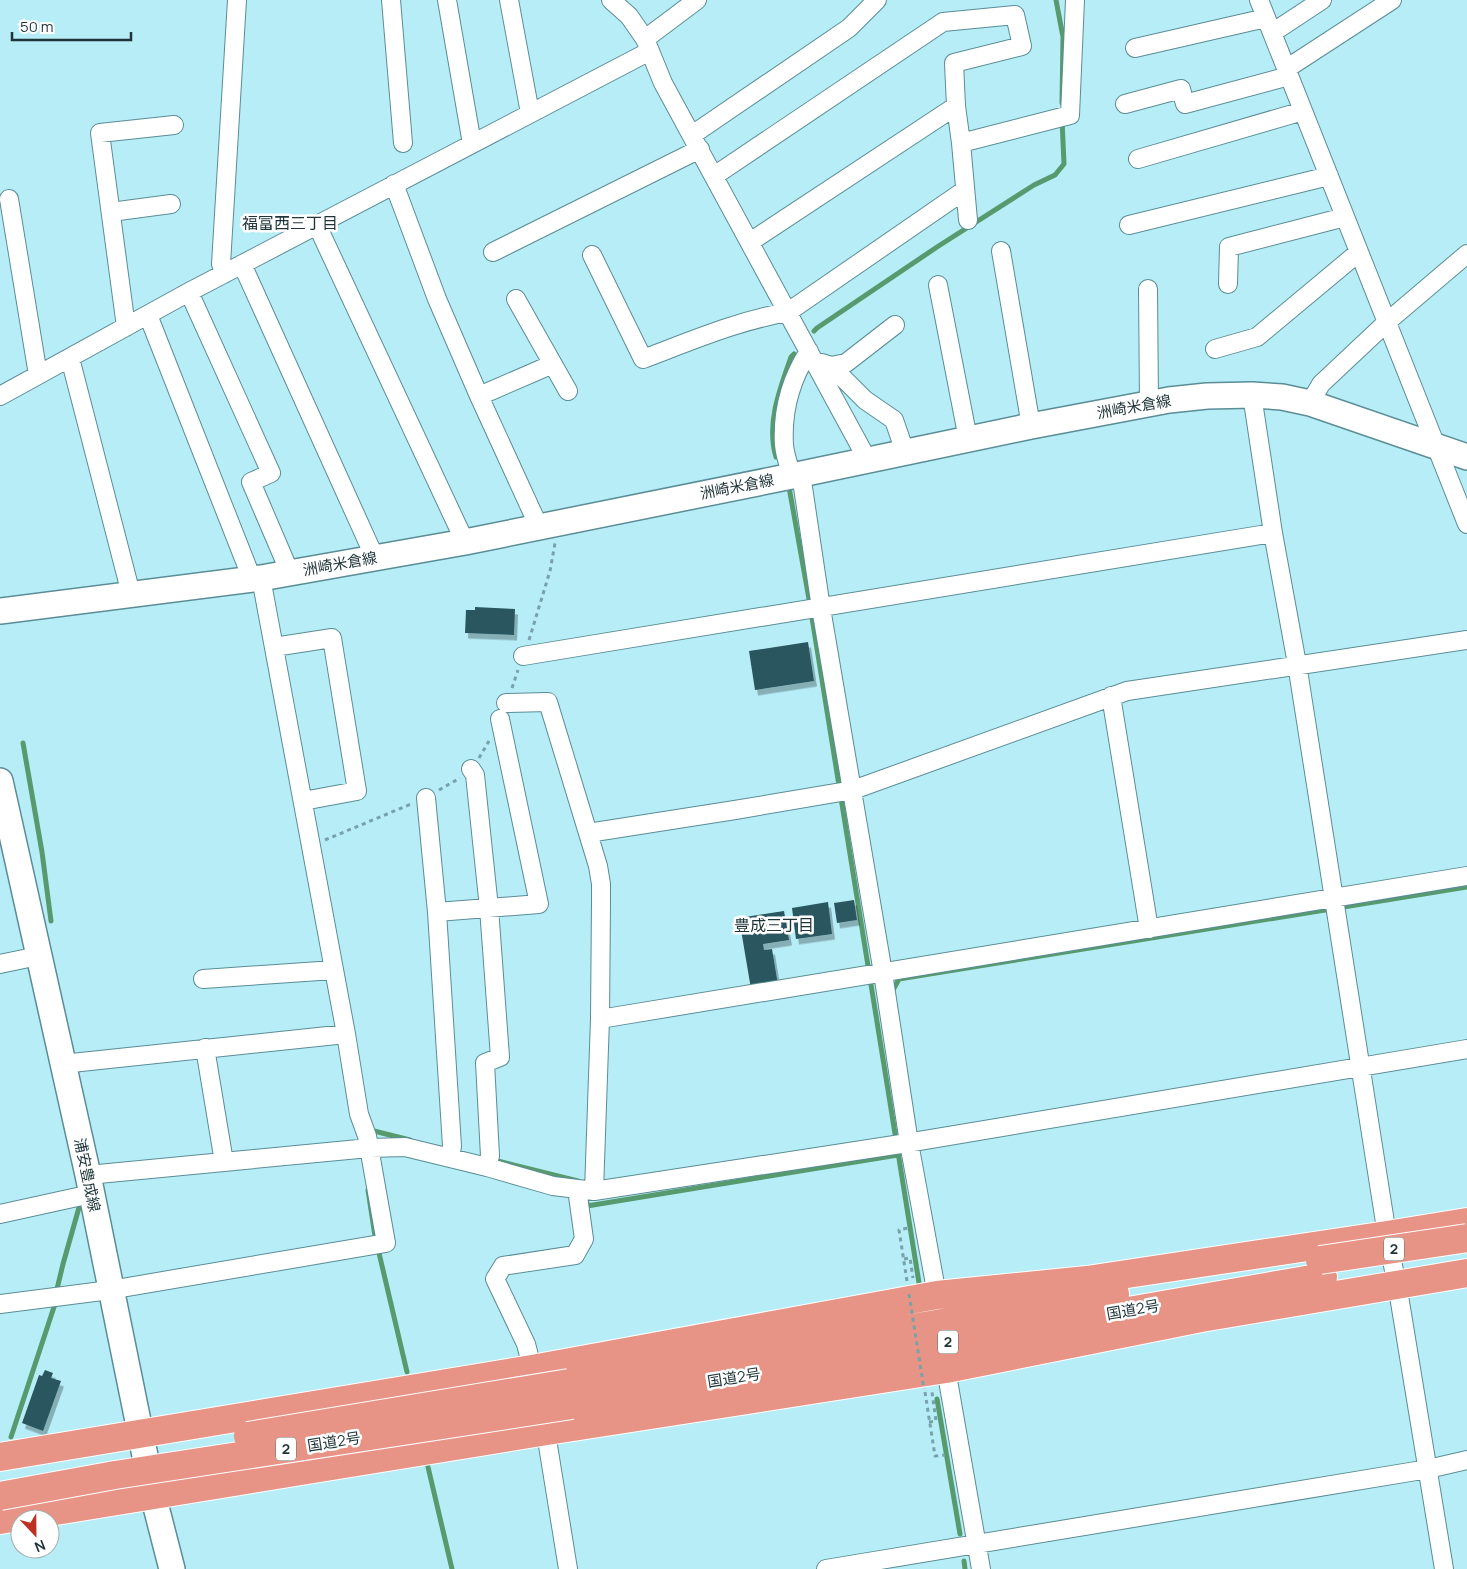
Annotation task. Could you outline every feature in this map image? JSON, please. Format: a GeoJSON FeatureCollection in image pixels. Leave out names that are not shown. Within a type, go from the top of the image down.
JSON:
{"type":"FeatureCollection","features":[{"type":"Feature","properties":{"kind":"highway"},"geometry":{"type":"LineString","coordinates":[[0,1457],[532,1369],[937,1295],[1087,1280],[1467,1222]]}},
{"type":"Feature","properties":{"kind":"highway","name":"国道2号"},"geometry":{"type":"LineString","coordinates":[[0,1478],[571,1394],[974,1338],[1467,1238]]}},
{"type":"Feature","properties":{"kind":"highway","name":"国道2号"},"geometry":{"type":"LineString","coordinates":[[0,1496],[571,1394],[686,1366],[1322,1268],[1467,1256]]}},
{"type":"Feature","properties":{"kind":"highway"},"geometry":{"type":"LineString","coordinates":[[974,1338],[1003,1346],[1211,1316],[1467,1274]]}},
{"type":"Feature","properties":{"kind":"highway"},"geometry":{"type":"LineString","coordinates":[[686,1366],[796,1333],[1012,1296],[1087,1280]]}},
{"type":"Feature","properties":{"kind":"highway"},"geometry":{"type":"LineString","coordinates":[[0,1520],[547,1431],[946,1369],[1211,1316]]}},
{"type":"Feature","properties":{"kind":"main road","name":"洲崎米倉線"},"geometry":{"type":"LineString","coordinates":[[0,611],[257,579],[465,542],[1031,426],[1149,404],[1207,396],[1252,395],[1282,397],[1310,402],[1467,456]]}},
{"type":"Feature","properties":{"kind":"main road","name":"浦安豊成線"},"geometry":{"type":"LineString","coordinates":[[0,781],[89,1184],[153,1495],[172,1569]]}},
{"type":"Feature","properties":{"kind":"street"},"geometry":{"type":"LineString","coordinates":[[224,274],[221,264],[237,0]]}},
{"type":"Feature","properties":{"kind":"street"},"geometry":{"type":"LineString","coordinates":[[391,0],[403,143]]}},
{"type":"Feature","properties":{"kind":"street"},"geometry":{"type":"LineString","coordinates":[[447,0],[472,144]]}},
{"type":"Feature","properties":{"kind":"street"},"geometry":{"type":"LineString","coordinates":[[509,0],[530,114]]}},
{"type":"Feature","properties":{"kind":"street"},"geometry":{"type":"LineString","coordinates":[[611,0],[629,16],[647,45],[664,83],[867,459]]}},
{"type":"Feature","properties":{"kind":"street"},"geometry":{"type":"LineString","coordinates":[[493,252],[696,142],[849,28],[877,0]]}},
{"type":"Feature","properties":{"kind":"street"},"geometry":{"type":"LineString","coordinates":[[961,143],[1070,115],[1075,0]]}},
{"type":"Feature","properties":{"kind":"street"},"geometry":{"type":"LineString","coordinates":[[1259,0],[1467,524]]}},
{"type":"Feature","properties":{"kind":"street"},"geometry":{"type":"LineString","coordinates":[[1135,48],[1269,25],[1322,0]]}},
{"type":"Feature","properties":{"kind":"street"},"geometry":{"type":"LineString","coordinates":[[1125,104],[1181,89],[1185,104],[1288,73],[1392,0]]}},
{"type":"Feature","properties":{"kind":"street"},"geometry":{"type":"LineString","coordinates":[[0,396],[189,292],[530,114],[647,45],[689,3]]}},
{"type":"Feature","properties":{"kind":"street"},"geometry":{"type":"LineString","coordinates":[[714,176],[943,22],[1015,15],[1022,46],[954,63],[956,106],[968,220]]}},
{"type":"Feature","properties":{"kind":"street"},"geometry":{"type":"LineString","coordinates":[[750,242],[956,106]]}},
{"type":"Feature","properties":{"kind":"street"},"geometry":{"type":"LineString","coordinates":[[1138,159],[1303,111]]}},
{"type":"Feature","properties":{"kind":"street"},"geometry":{"type":"LineString","coordinates":[[126,327],[100,133],[174,125]]}},
{"type":"Feature","properties":{"kind":"street"},"geometry":{"type":"LineString","coordinates":[[1129,225],[1329,176]]}},
{"type":"Feature","properties":{"kind":"street"},"geometry":{"type":"LineString","coordinates":[[394,184],[437,299],[479,396],[549,525]]}},
{"type":"Feature","properties":{"kind":"street"},"geometry":{"type":"LineString","coordinates":[[592,254],[643,359],[720,330],[761,317],[788,312],[965,190]]}},
{"type":"Feature","properties":{"kind":"street"},"geometry":{"type":"LineString","coordinates":[[9,199],[38,375]]}},
{"type":"Feature","properties":{"kind":"street"},"geometry":{"type":"LineString","coordinates":[[110,212],[171,204]]}},
{"type":"Feature","properties":{"kind":"street"},"geometry":{"type":"LineString","coordinates":[[1228,284],[1229,247],[1345,217]]}},
{"type":"Feature","properties":{"kind":"street"},"geometry":{"type":"LineString","coordinates":[[318,225],[465,542]]}},
{"type":"Feature","properties":{"kind":"street"},"geometry":{"type":"LineString","coordinates":[[1001,251],[1031,426]]}},
{"type":"Feature","properties":{"kind":"street"},"geometry":{"type":"LineString","coordinates":[[1215,348],[1257,338],[1359,252]]}},
{"type":"Feature","properties":{"kind":"street"},"geometry":{"type":"LineString","coordinates":[[1310,402],[1321,384],[1387,322],[1467,254]]}},
{"type":"Feature","properties":{"kind":"street"},"geometry":{"type":"LineString","coordinates":[[242,264],[375,558]]}},
{"type":"Feature","properties":{"kind":"street"},"geometry":{"type":"LineString","coordinates":[[938,285],[968,439]]}},
{"type":"Feature","properties":{"kind":"street"},"geometry":{"type":"LineString","coordinates":[[1148,289],[1149,404]]}},
{"type":"Feature","properties":{"kind":"street"},"geometry":{"type":"LineString","coordinates":[[189,292],[271,473],[251,482],[290,573]]}},
{"type":"Feature","properties":{"kind":"street"},"geometry":{"type":"LineString","coordinates":[[516,299],[568,390]]}},
{"type":"Feature","properties":{"kind":"street"},"geometry":{"type":"LineString","coordinates":[[0,1304],[110,1290],[386,1243],[364,1142],[346,1034],[274,647],[257,579],[148,315]]}},
{"type":"Feature","properties":{"kind":"street"},"geometry":{"type":"LineString","coordinates":[[831,366],[846,363],[895,325]]}},
{"type":"Feature","properties":{"kind":"street"},"geometry":{"type":"LineString","coordinates":[[811,356],[831,366],[866,400],[894,420],[905,452]]}},
{"type":"Feature","properties":{"kind":"street"},"geometry":{"type":"LineString","coordinates":[[811,356],[799,367],[788,397],[784,424],[784,448],[796,475],[814,609],[879,981],[901,1144],[937,1295]]}},
{"type":"Feature","properties":{"kind":"street"},"geometry":{"type":"LineString","coordinates":[[70,358],[131,594]]}},
{"type":"Feature","properties":{"kind":"street"},"geometry":{"type":"LineString","coordinates":[[479,396],[553,364]]}},
{"type":"Feature","properties":{"kind":"street"},"geometry":{"type":"LineString","coordinates":[[1252,395],[1273,533],[1297,664],[1387,1235],[1444,1569]]}},
{"type":"Feature","properties":{"kind":"street"},"geometry":{"type":"LineString","coordinates":[[524,656],[1273,533]]}},
{"type":"Feature","properties":{"kind":"street"},"geometry":{"type":"LineString","coordinates":[[274,647],[332,638],[357,791],[303,801]]}},
{"type":"Feature","properties":{"kind":"street"},"geometry":{"type":"LineString","coordinates":[[588,833],[845,791],[1127,691],[1467,640]]}},
{"type":"Feature","properties":{"kind":"street"},"geometry":{"type":"LineString","coordinates":[[1111,696],[1149,929]]}},
{"type":"Feature","properties":{"kind":"street"},"geometry":{"type":"LineString","coordinates":[[437,912],[539,904],[503,711],[548,702],[598,866],[601,884],[600,1019],[594,1191]]}},
{"type":"Feature","properties":{"kind":"street"},"geometry":{"type":"LineString","coordinates":[[471,769],[475,775],[489,908],[500,1056],[485,1063],[489,1162]]}},
{"type":"Feature","properties":{"kind":"street"},"geometry":{"type":"LineString","coordinates":[[426,798],[437,912],[451,1152]]}},
{"type":"Feature","properties":{"kind":"street"},"geometry":{"type":"LineString","coordinates":[[600,1019],[879,981],[1149,929],[1334,905],[1467,876]]}},
{"type":"Feature","properties":{"kind":"street"},"geometry":{"type":"LineString","coordinates":[[0,964],[38,956]]}},
{"type":"Feature","properties":{"kind":"street"},"geometry":{"type":"LineString","coordinates":[[203,978],[334,970]]}},
{"type":"Feature","properties":{"kind":"street"},"geometry":{"type":"LineString","coordinates":[[62,1064],[346,1034]]}},
{"type":"Feature","properties":{"kind":"street"},"geometry":{"type":"LineString","coordinates":[[205,1048],[224,1162]]}},
{"type":"Feature","properties":{"kind":"street"},"geometry":{"type":"LineString","coordinates":[[0,1214],[89,1184],[364,1142],[451,1152],[489,1162],[553,1186],[594,1191],[901,1144],[1467,1049]]}},
{"type":"Feature","properties":{"kind":"street"},"geometry":{"type":"LineString","coordinates":[[568,1569],[547,1431],[526,1344],[495,1279],[503,1266],[575,1255],[584,1239],[577,1189]]}},
{"type":"Feature","properties":{"kind":"street"},"geometry":{"type":"LineString","coordinates":[[946,1369],[981,1569]]}},
{"type":"Feature","properties":{"kind":"street"},"geometry":{"type":"LineString","coordinates":[[826,1569],[1428,1469],[1467,1460]]}},
{"type":"Feature","properties":{"kind":"path"},"geometry":{"type":"LineString","coordinates":[[311,848],[426,798],[454,783],[471,769],[481,755],[503,711],[524,656],[550,571],[549,525]]}},
{"type":"Feature","properties":{"kind":"path"},"geometry":{"type":"LineString","coordinates":[[908,1228],[899,1230],[899,1233],[904,1261],[910,1258],[913,1277]]}},
{"type":"Feature","properties":{"kind":"path"},"geometry":{"type":"LineString","coordinates":[[909,1294],[934,1452],[935,1456],[942,1456]]}},
{"type":"Feature","properties":{"kind":"path"},"geometry":{"type":"LineString","coordinates":[[929,1422],[936,1420],[932,1395]]}},
{"type":"Feature","properties":{"kind":"building"},"geometry":{"type":"Polygon","coordinates":[[[475,607],[515,609],[514,635],[465,633],[466,610],[475,610],[475,607]]]}},
{"type":"Feature","properties":{"kind":"building"},"geometry":{"type":"Polygon","coordinates":[[[808,642],[814,681],[755,690],[749,651],[808,642]]]}},
{"type":"Feature","properties":{"kind":"building"},"geometry":{"type":"Polygon","coordinates":[[[854,900],[857,920],[837,923],[834,903],[854,900]]]}},
{"type":"Feature","properties":{"kind":"building"},"geometry":{"type":"Polygon","coordinates":[[[828,902],[832,934],[796,939],[792,908],[828,902]]]}},
{"type":"Feature","properties":{"kind":"building"},"geometry":{"type":"Polygon","coordinates":[[[784,911],[789,940],[763,944],[764,950],[772,949],[778,985],[751,989],[739,918],[784,911]]]}},
{"type":"Feature","properties":{"kind":"building"},"geometry":{"type":"Polygon","coordinates":[[[45,1370],[53,1373],[51,1378],[61,1381],[43,1431],[22,1423],[39,1375],[42,1376],[45,1370]]]}},
{"type":"Feature","properties":{"kind":"waterway"},"geometry":{"type":"LineString","coordinates":[[1056,0],[1063,37],[1062,103]]}},
{"type":"Feature","properties":{"kind":"waterway"},"geometry":{"type":"LineString","coordinates":[[814,331],[937,247],[1034,185],[1055,175],[1064,164],[1062,119]]}},
{"type":"Feature","properties":{"kind":"waterway"},"geometry":{"type":"LineString","coordinates":[[776,457],[773,444],[773,419],[787,369],[794,354]]}},
{"type":"Feature","properties":{"kind":"waterway"},"geometry":{"type":"LineString","coordinates":[[789,487],[809,599],[920,1289]]}},
{"type":"Feature","properties":{"kind":"waterway"},"geometry":{"type":"LineString","coordinates":[[23,743],[42,852],[51,921]]}},
{"type":"Feature","properties":{"kind":"waterway"},"geometry":{"type":"LineString","coordinates":[[890,990],[893,990],[899,979],[1467,887]]}},
{"type":"Feature","properties":{"kind":"waterway"},"geometry":{"type":"LineString","coordinates":[[370,1130],[410,1140]]}},
{"type":"Feature","properties":{"kind":"waterway"},"geometry":{"type":"LineString","coordinates":[[587,1203],[587,1206],[898,1155]]}},
{"type":"Feature","properties":{"kind":"waterway"},"geometry":{"type":"LineString","coordinates":[[494,1160],[578,1181]]}},
{"type":"Feature","properties":{"kind":"waterway"},"geometry":{"type":"LineString","coordinates":[[368,1190],[375,1236],[407,1372]]}},
{"type":"Feature","properties":{"kind":"waterway"},"geometry":{"type":"LineString","coordinates":[[57,1289],[80,1204]]}},
{"type":"Feature","properties":{"kind":"waterway"},"geometry":{"type":"LineString","coordinates":[[11,1437],[55,1304]]}},
{"type":"Feature","properties":{"kind":"waterway"},"geometry":{"type":"LineString","coordinates":[[937,1399],[960,1534]]}},
{"type":"Feature","properties":{"kind":"waterway"},"geometry":{"type":"LineString","coordinates":[[428,1467],[452,1569]]}},
{"type":"Feature","properties":{"kind":"waterway"},"geometry":{"type":"LineString","coordinates":[[964,1561],[965,1569]]}},
{"type":"Feature","properties":{"kind":"district","name":"福富西三丁目"},"geometry":{"type":"Point","coordinates":[290,223]}},
{"type":"Feature","properties":{"kind":"district","name":"豊成三丁目"},"geometry":{"type":"Point","coordinates":[774,925]}}]}
